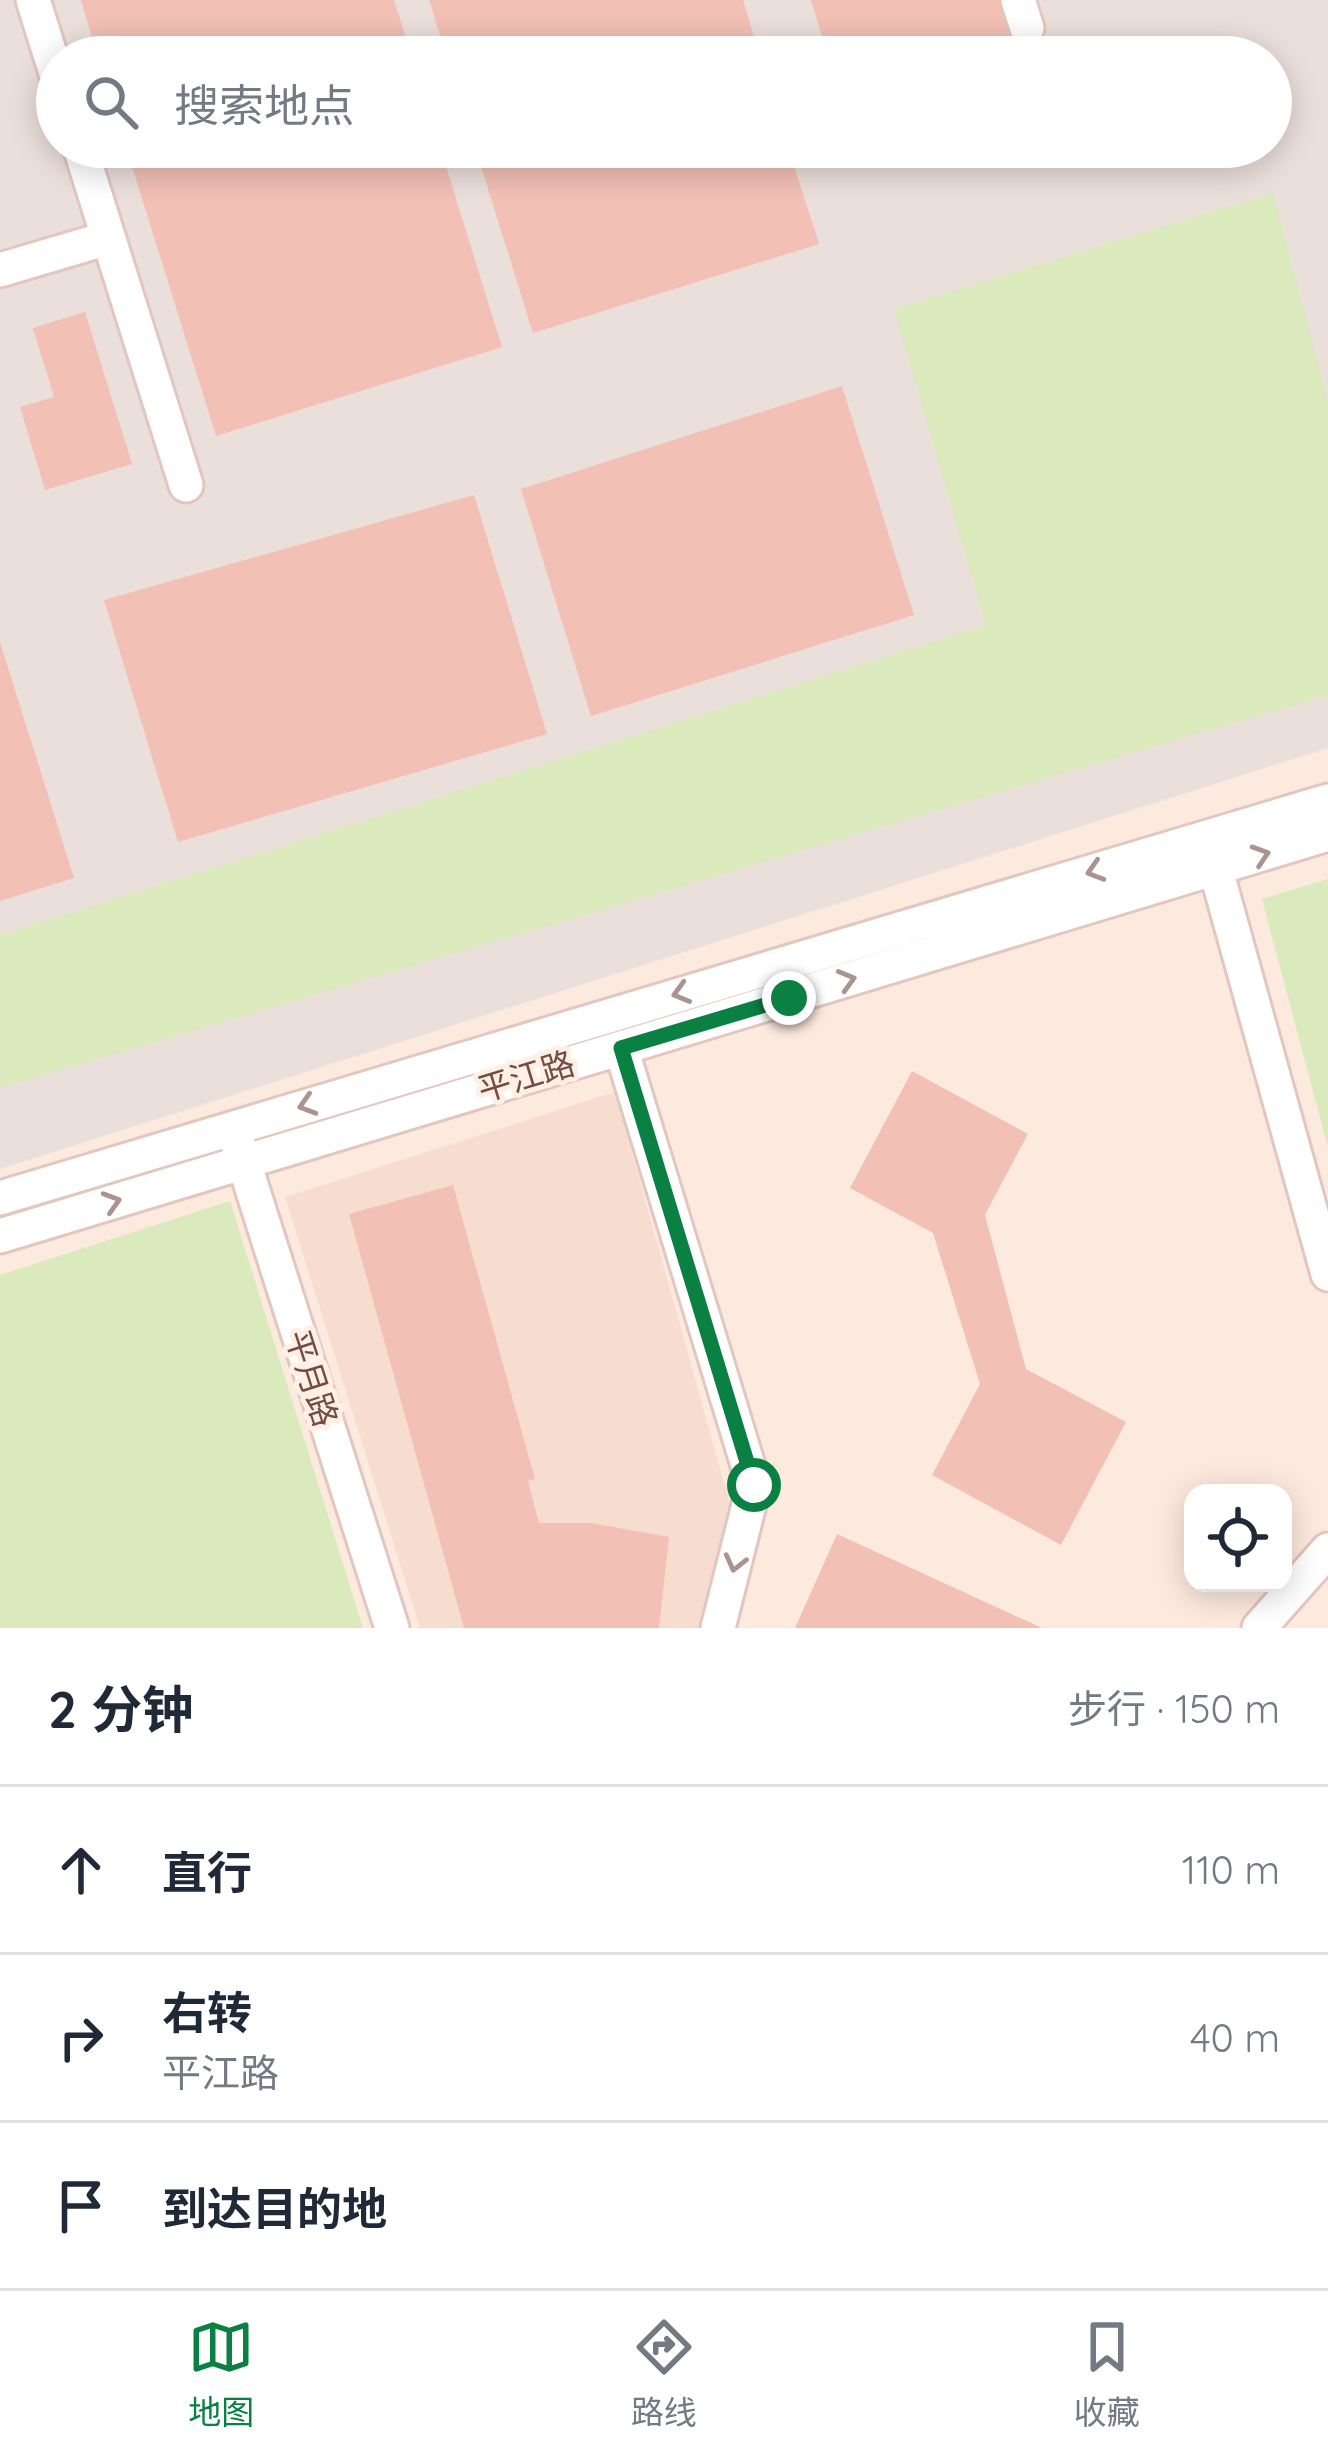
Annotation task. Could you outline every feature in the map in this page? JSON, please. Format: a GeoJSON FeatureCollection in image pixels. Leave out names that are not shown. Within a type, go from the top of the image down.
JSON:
{"type":"FeatureCollection","features":[{"type":"Feature","properties":{"kind":"street"},"geometry":{"type":"LineString","coordinates":[[33,0],[44,36]]}},
{"type":"Feature","properties":{"kind":"street"},"geometry":{"type":"LineString","coordinates":[[86,168],[186,485]]}},
{"type":"Feature","properties":{"kind":"street"},"geometry":{"type":"LineString","coordinates":[[0,270],[108,238]]}},
{"type":"Feature","properties":{"kind":"street","name":"平江路"},"geometry":{"type":"LineString","coordinates":[[0,1198],[1328,801]]}},
{"type":"Feature","properties":{"kind":"street","name":"平江路"},"geometry":{"type":"LineString","coordinates":[[0,1236],[1328,834]]}},
{"type":"Feature","properties":{"kind":"street"},"geometry":{"type":"LineString","coordinates":[[1216,870],[1328,1274]]}},
{"type":"Feature","properties":{"kind":"street"},"geometry":{"type":"LineString","coordinates":[[621,1048],[754,1485],[718,1628]]}},
{"type":"Feature","properties":{"kind":"street","name":"平月路"},"geometry":{"type":"LineString","coordinates":[[233,1128],[392,1628]]}},
{"type":"Feature","properties":{"kind":"street"},"geometry":{"type":"LineString","coordinates":[[1259,1628],[1328,1550]]}},
{"type":"Feature","properties":{"kind":"shaded area"},"geometry":{"type":"Polygon","coordinates":[[[0,0],[1328,0],[1328,748],[0,1169],[0,0]]]}},
{"type":"Feature","properties":{"kind":"shaded area"},"geometry":{"type":"Polygon","coordinates":[[[615,1092],[730,1504],[701,1628],[420,1628],[285,1197],[615,1092]]]}},
{"type":"Feature","properties":{"kind":"green space"},"geometry":{"type":"Polygon","coordinates":[[[1273,193],[1328,402],[1328,695],[0,1088],[0,935],[986,625],[894,309],[1273,193]]]}},
{"type":"Feature","properties":{"kind":"green space"},"geometry":{"type":"Polygon","coordinates":[[[1328,879],[1328,1148],[1262,899],[1328,879]]]}},
{"type":"Feature","properties":{"kind":"green space"},"geometry":{"type":"Polygon","coordinates":[[[230,1201],[363,1628],[0,1628],[0,1275],[230,1201]]]}},
{"type":"Feature","properties":{"kind":"building"},"geometry":{"type":"Polygon","coordinates":[[[81,0],[394,0],[405,36],[92,36],[81,0]]]}},
{"type":"Feature","properties":{"kind":"building"},"geometry":{"type":"Polygon","coordinates":[[[429,0],[743,0],[754,36],[440,36],[429,0]]]}},
{"type":"Feature","properties":{"kind":"building"},"geometry":{"type":"Polygon","coordinates":[[[811,0],[1001,0],[1012,36],[822,36],[811,0]]]}},
{"type":"Feature","properties":{"kind":"building"},"geometry":{"type":"Polygon","coordinates":[[[133,168],[447,168],[502,347],[216,436],[133,168]]]}},
{"type":"Feature","properties":{"kind":"building"},"geometry":{"type":"Polygon","coordinates":[[[482,168],[795,168],[819,244],[533,333],[482,168]]]}},
{"type":"Feature","properties":{"kind":"building"},"geometry":{"type":"Polygon","coordinates":[[[85,312],[132,464],[45,490],[20,407],[54,397],[33,328],[85,312]]]}},
{"type":"Feature","properties":{"kind":"building"},"geometry":{"type":"Polygon","coordinates":[[[842,386],[914,615],[591,716],[521,489],[842,386]]]}},
{"type":"Feature","properties":{"kind":"building"},"geometry":{"type":"Polygon","coordinates":[[[474,495],[547,734],[178,842],[104,600],[474,495]]]}},
{"type":"Feature","properties":{"kind":"building"},"geometry":{"type":"Polygon","coordinates":[[[0,642],[74,878],[0,901],[0,642]]]}},
{"type":"Feature","properties":{"kind":"building"},"geometry":{"type":"Polygon","coordinates":[[[912,1071],[1028,1134],[985,1215],[1026,1369],[1126,1422],[1061,1545],[932,1475],[980,1384],[933,1233],[850,1188],[912,1071]]]}},
{"type":"Feature","properties":{"kind":"building"},"geometry":{"type":"Polygon","coordinates":[[[453,1185],[535,1479],[528,1481],[539,1523],[591,1523],[669,1537],[659,1628],[464,1628],[349,1214],[453,1185]]]}},
{"type":"Feature","properties":{"kind":"building"},"geometry":{"type":"Polygon","coordinates":[[[837,1534],[1042,1628],[795,1628],[837,1534]]]}},
{"type":"Feature","properties":{"kind":"route"},"geometry":{"type":"LineString","coordinates":[[754,1485],[621,1048],[789,998]]}}]}
